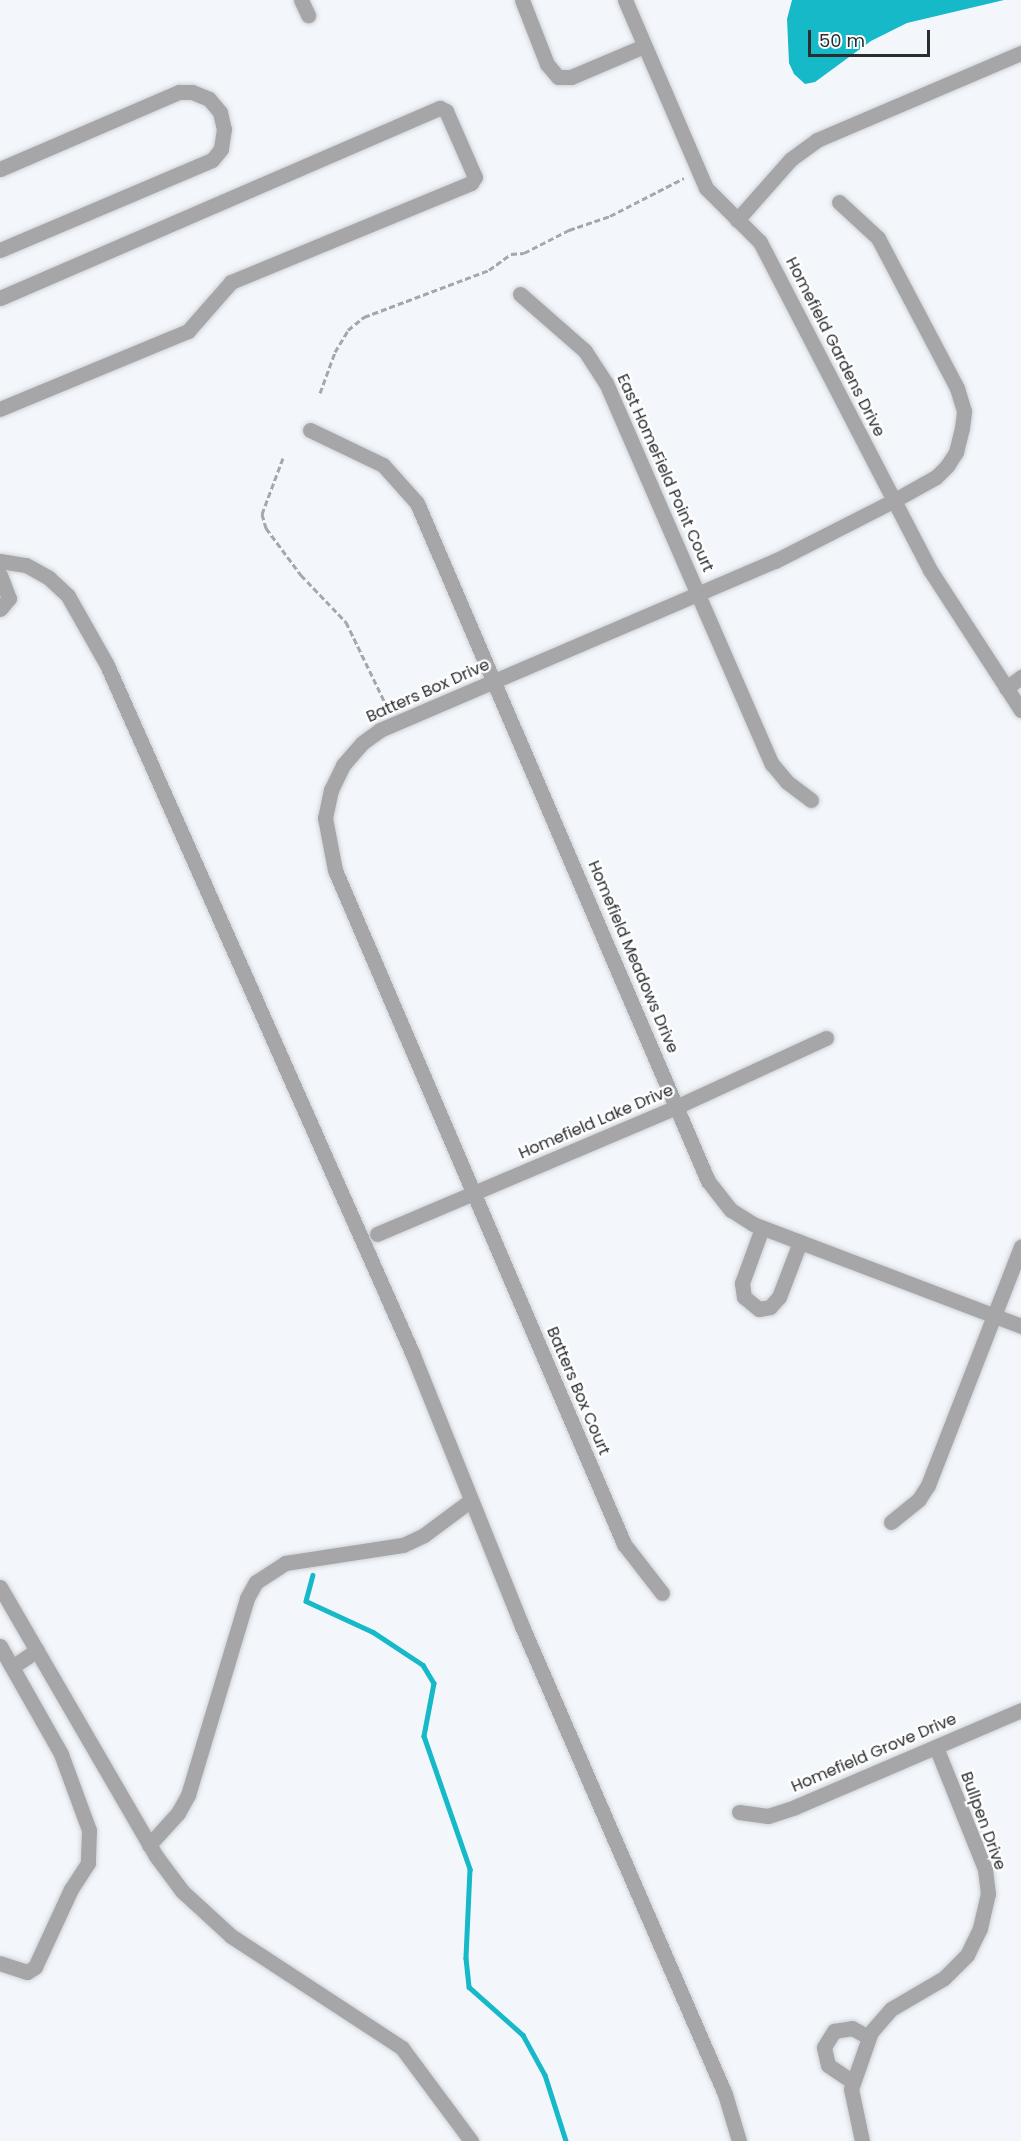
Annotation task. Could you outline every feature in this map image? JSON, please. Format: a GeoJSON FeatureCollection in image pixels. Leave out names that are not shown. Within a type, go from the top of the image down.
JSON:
{"type":"FeatureCollection","features":[{"type":"Feature","properties":{"kind":"street"},"geometry":{"type":"LineString","coordinates":[[302,0],[308,15]]}},
{"type":"Feature","properties":{"kind":"street"},"geometry":{"type":"LineString","coordinates":[[522,0],[547,64],[558,77],[571,77],[644,46]]}},
{"type":"Feature","properties":{"kind":"street","name":"Homefield Gardens Drive"},"geometry":{"type":"LineString","coordinates":[[625,0],[697,173],[706,188],[760,242],[930,570],[1021,710]]}},
{"type":"Feature","properties":{"kind":"street"},"geometry":{"type":"LineString","coordinates":[[737,220],[791,159],[817,140],[1021,53]]}},
{"type":"Feature","properties":{"kind":"street"},"geometry":{"type":"LineString","coordinates":[[0,169],[179,92],[192,92],[209,99],[220,112],[224,129],[221,149],[212,160],[0,250]]}},
{"type":"Feature","properties":{"kind":"street"},"geometry":{"type":"LineString","coordinates":[[0,298],[440,108],[446,111],[475,177],[471,183],[231,282],[188,331],[0,409]]}},
{"type":"Feature","properties":{"kind":"street","name":"Batters Box Drive"},"geometry":{"type":"LineString","coordinates":[[475,1194],[335,870],[327,843],[325,818],[331,789],[343,765],[362,743],[396,723],[699,594],[893,501],[936,477],[947,466],[956,452],[964,411],[957,388],[878,238],[839,202]]}},
{"type":"Feature","properties":{"kind":"street","name":"East HomeField Point Court"},"geometry":{"type":"LineString","coordinates":[[520,294],[585,351],[606,383],[772,764],[787,782],[811,800]]}},
{"type":"Feature","properties":{"kind":"street","name":"Homefield Meadows Drive"},"geometry":{"type":"LineString","coordinates":[[310,430],[383,465],[404,484],[432,534],[678,1106],[708,1181],[731,1210],[762,1228],[1021,1326]]}},
{"type":"Feature","properties":{"kind":"street"},"geometry":{"type":"LineString","coordinates":[[0,561],[26,565],[61,590],[107,665],[412,1355],[470,1501],[725,2094],[739,2141]]}},
{"type":"Feature","properties":{"kind":"street"},"geometry":{"type":"LineString","coordinates":[[0,575],[9,598],[0,609]]}},
{"type":"Feature","properties":{"kind":"street"},"geometry":{"type":"LineString","coordinates":[[1006,688],[1021,677]]}},
{"type":"Feature","properties":{"kind":"street","name":"Homefield Lake Drive"},"geometry":{"type":"LineString","coordinates":[[377,1234],[678,1106],[826,1038]]}},
{"type":"Feature","properties":{"kind":"street","name":"Batters Box Court"},"geometry":{"type":"LineString","coordinates":[[475,1194],[624,1544],[662,1593]]}},
{"type":"Feature","properties":{"kind":"street"},"geometry":{"type":"LineString","coordinates":[[762,1228],[742,1283],[744,1298],[759,1309],[770,1307],[779,1297],[800,1242]]}},
{"type":"Feature","properties":{"kind":"street"},"geometry":{"type":"LineString","coordinates":[[891,1522],[919,1499],[928,1485],[1021,1246]]}},
{"type":"Feature","properties":{"kind":"street"},"geometry":{"type":"LineString","coordinates":[[150,1845],[178,1813],[188,1795],[247,1598],[256,1582],[285,1563],[403,1545],[424,1535],[470,1501]]}},
{"type":"Feature","properties":{"kind":"street"},"geometry":{"type":"LineString","coordinates":[[0,1587],[150,1845],[182,1891],[231,1935],[402,2048],[471,2141]]}},
{"type":"Feature","properties":{"kind":"street"},"geometry":{"type":"LineString","coordinates":[[0,1646],[61,1754],[89,1830],[88,1863],[71,1889],[35,1967],[27,1972],[0,1963]]}},
{"type":"Feature","properties":{"kind":"street"},"geometry":{"type":"LineString","coordinates":[[12,1667],[38,1650]]}},
{"type":"Feature","properties":{"kind":"street","name":"Homefield Grove Drive"},"geometry":{"type":"LineString","coordinates":[[739,1812],[768,1816],[1021,1710]]}},
{"type":"Feature","properties":{"kind":"street","name":"Bullpen Drive"},"geometry":{"type":"LineString","coordinates":[[862,2141],[855,2115],[853,2082],[868,2037],[891,2009],[944,1978],[967,1955],[980,1928],[988,1894],[985,1869],[936,1747]]}},
{"type":"Feature","properties":{"kind":"street"},"geometry":{"type":"LineString","coordinates":[[853,2082],[828,2065],[825,2047],[834,2031],[852,2028],[868,2037]]}},
{"type":"Feature","properties":{"kind":"path"},"geometry":{"type":"LineString","coordinates":[[320,393],[335,352],[348,330],[364,317],[489,270],[511,254],[524,254],[569,230],[610,216],[684,178]]}},
{"type":"Feature","properties":{"kind":"path"},"geometry":{"type":"LineString","coordinates":[[283,458],[262,514],[266,528],[301,575],[346,622],[371,682],[396,723]]}},
{"type":"Feature","properties":{"kind":"water"},"geometry":{"type":"Polygon","coordinates":[[[792,0],[1004,0],[907,23],[871,41],[815,82],[805,84],[794,74],[789,63],[787,19],[792,0]]]}},
{"type":"Feature","properties":{"kind":"waterway"},"geometry":{"type":"LineString","coordinates":[[313,1575],[306,1601],[373,1632],[423,1665],[434,1683],[424,1736],[470,1869],[466,1958],[469,1987],[523,2035],[545,2075],[566,2141]]}}]}
